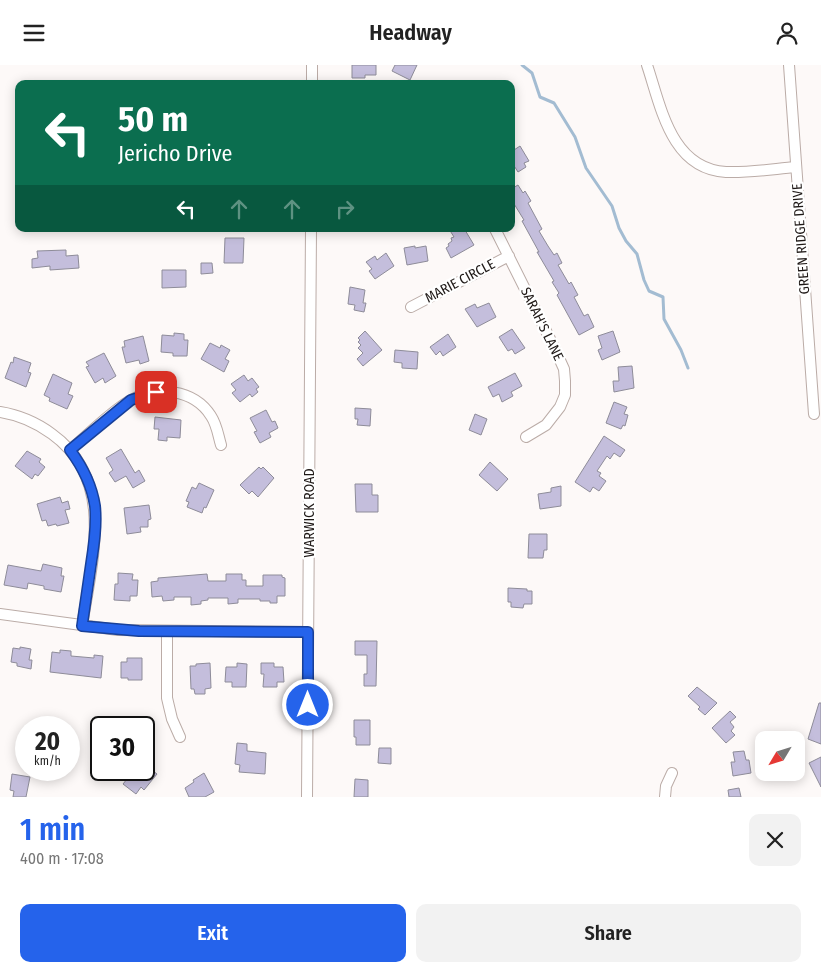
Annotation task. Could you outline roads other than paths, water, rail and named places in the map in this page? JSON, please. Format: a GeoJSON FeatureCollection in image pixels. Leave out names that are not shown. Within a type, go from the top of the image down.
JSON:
{"type":"FeatureCollection","features":[{"type":"Feature","properties":{"kind":"street"},"geometry":{"type":"LineString","coordinates":[[312,65],[312,80]]}},
{"type":"Feature","properties":{"kind":"street"},"geometry":{"type":"LineString","coordinates":[[648,65],[668,130],[680,149],[689,158],[700,165],[726,172],[796,167]]}},
{"type":"Feature","properties":{"kind":"street","name":"GREEN RIDGE DRIVE"},"geometry":{"type":"LineString","coordinates":[[789,65],[814,414]]}},
{"type":"Feature","properties":{"kind":"street","name":"WARWICK ROAD"},"geometry":{"type":"LineString","coordinates":[[307,797],[311,232]]}},
{"type":"Feature","properties":{"kind":"street","name":"SARAH'S LANE"},"geometry":{"type":"LineString","coordinates":[[497,232],[562,362],[565,381],[562,403],[553,419],[526,437]]}},
{"type":"Feature","properties":{"kind":"street","name":"MARIE CIRCLE"},"geometry":{"type":"LineString","coordinates":[[411,307],[509,256]]}},
{"type":"Feature","properties":{"kind":"street"},"geometry":{"type":"LineString","coordinates":[[70,450],[131,400],[143,395],[163,392],[178,393],[195,399],[205,408],[216,427],[221,445]]}},
{"type":"Feature","properties":{"kind":"street"},"geometry":{"type":"LineString","coordinates":[[0,412],[26,419],[44,428],[61,440],[80,465],[90,487],[95,504],[96,517],[82,626]]}},
{"type":"Feature","properties":{"kind":"street"},"geometry":{"type":"LineString","coordinates":[[0,614],[118,630],[308,632]]}},
{"type":"Feature","properties":{"kind":"street"},"geometry":{"type":"LineString","coordinates":[[167,631],[167,698],[172,719],[180,737]]}},
{"type":"Feature","properties":{"kind":"street"},"geometry":{"type":"LineString","coordinates":[[665,797],[666,786],[672,773]]}},
{"type":"Feature","properties":{"kind":"waterway"},"geometry":{"type":"LineString","coordinates":[[522,65],[532,73],[540,97],[554,103],[575,137],[586,168],[612,206],[619,228],[626,241],[637,254],[649,291],[663,297],[664,319],[681,350],[688,368]]}}]}
